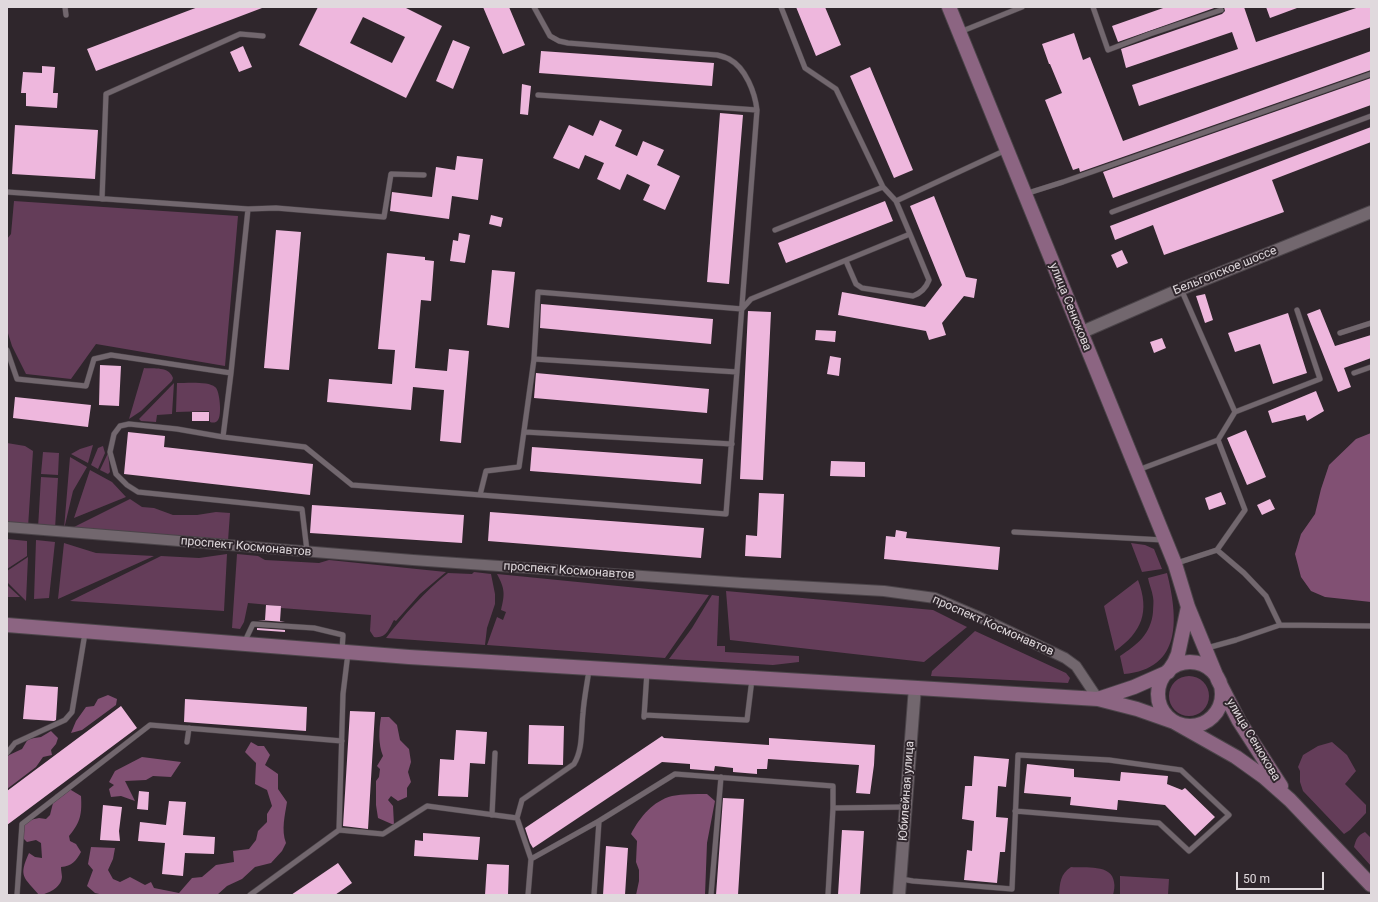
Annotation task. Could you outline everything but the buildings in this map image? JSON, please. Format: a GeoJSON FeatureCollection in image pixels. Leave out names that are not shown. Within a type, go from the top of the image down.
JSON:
{"type":"FeatureCollection","features":[{"type":"Feature","properties":{"kind":"main road","name":"улица Сенюкова"},"geometry":{"type":"LineString","coordinates":[[949,7],[1165,540],[1188,607],[1206,648],[1221,689],[1221,700],[1218,709],[1212,717],[1203,723],[1194,726],[1174,722]]}},
{"type":"Feature","properties":{"kind":"main road","name":"улица Сенюкова"},"geometry":{"type":"LineString","coordinates":[[1168,672],[1178,654],[1188,607]]}},
{"type":"Feature","properties":{"kind":"main road"},"geometry":{"type":"LineString","coordinates":[[7,625],[345,652],[1098,699],[1144,710],[1174,722]]}},
{"type":"Feature","properties":{"kind":"main road","name":"улица Сенюкова"},"geometry":{"type":"LineString","coordinates":[[1290,800],[1239,721],[1212,671],[1193,662],[1183,663],[1173,667],[1165,674],[1159,684],[1158,695],[1160,706],[1165,715],[1174,722],[1236,757],[1264,777],[1290,800],[1371,885]]}},
{"type":"Feature","properties":{"kind":"main road"},"geometry":{"type":"LineString","coordinates":[[1098,699],[1134,687],[1168,672]]}},
{"type":"Feature","properties":{"kind":"street","name":"Бельгопское шоссе"},"geometry":{"type":"LineString","coordinates":[[1080,333],[1181,289],[1371,212]]}},
{"type":"Feature","properties":{"kind":"street","name":"проспект Космонавтов"},"geometry":{"type":"LineString","coordinates":[[7,527],[307,552],[743,583],[877,590],[935,598],[977,616],[1065,658],[1076,666],[1098,699]]}},
{"type":"Feature","properties":{"kind":"street","name":"Юбилейная улица"},"geometry":{"type":"LineString","coordinates":[[899,895],[914,687]]}},
{"type":"Feature","properties":{"kind":"lane"},"geometry":{"type":"LineString","coordinates":[[65,7],[66,16]]}},
{"type":"Feature","properties":{"kind":"lane"},"geometry":{"type":"LineString","coordinates":[[307,552],[302,509],[138,492],[126,485],[116,474],[110,452],[114,434],[120,426],[128,424],[177,429],[223,437],[305,447],[352,485],[726,514],[757,110],[756,99],[752,86],[737,65],[729,59],[717,55],[559,41],[550,36],[534,7]]}},
{"type":"Feature","properties":{"kind":"lane"},"geometry":{"type":"LineString","coordinates":[[781,7],[805,68],[836,89],[883,187],[896,201],[929,280],[919,294],[913,296],[862,288],[856,284],[846,261]]}},
{"type":"Feature","properties":{"kind":"lane"},"geometry":{"type":"LineString","coordinates":[[959,33],[1022,7]]}},
{"type":"Feature","properties":{"kind":"lane"},"geometry":{"type":"LineString","coordinates":[[1093,7],[1108,50],[1221,10]]}},
{"type":"Feature","properties":{"kind":"lane"},"geometry":{"type":"LineString","coordinates":[[102,199],[106,94],[240,34],[263,36]]}},
{"type":"Feature","properties":{"kind":"lane"},"geometry":{"type":"LineString","coordinates":[[1024,194],[1063,182],[1371,74]]}},
{"type":"Feature","properties":{"kind":"lane"},"geometry":{"type":"LineString","coordinates":[[538,95],[757,110]]}},
{"type":"Feature","properties":{"kind":"lane"},"geometry":{"type":"LineString","coordinates":[[1112,212],[1371,116]]}},
{"type":"Feature","properties":{"kind":"lane"},"geometry":{"type":"LineString","coordinates":[[896,201],[1007,150]]}},
{"type":"Feature","properties":{"kind":"lane"},"geometry":{"type":"LineString","coordinates":[[7,192],[248,209],[276,208],[384,217],[391,174],[424,176]]}},
{"type":"Feature","properties":{"kind":"lane"},"geometry":{"type":"LineString","coordinates":[[775,230],[883,187]]}},
{"type":"Feature","properties":{"kind":"lane"},"geometry":{"type":"LineString","coordinates":[[223,437],[248,209]]}},
{"type":"Feature","properties":{"kind":"lane"},"geometry":{"type":"LineString","coordinates":[[480,495],[486,471],[519,467],[534,359],[538,292],[742,308],[751,299],[910,234]]}},
{"type":"Feature","properties":{"kind":"lane"},"geometry":{"type":"LineString","coordinates":[[1181,289],[1235,412]]}},
{"type":"Feature","properties":{"kind":"lane"},"geometry":{"type":"LineString","coordinates":[[1137,470],[1218,440],[1235,412],[1320,379],[1296,310]]}},
{"type":"Feature","properties":{"kind":"lane"},"geometry":{"type":"LineString","coordinates":[[1340,333],[1371,323]]}},
{"type":"Feature","properties":{"kind":"lane"},"geometry":{"type":"LineString","coordinates":[[7,350],[18,379],[25,380],[86,386],[94,359],[111,355],[231,373]]}},
{"type":"Feature","properties":{"kind":"lane"},"geometry":{"type":"LineString","coordinates":[[534,359],[737,372]]}},
{"type":"Feature","properties":{"kind":"lane"},"geometry":{"type":"LineString","coordinates":[[1354,373],[1371,367]]}},
{"type":"Feature","properties":{"kind":"lane"},"geometry":{"type":"LineString","coordinates":[[525,432],[732,444]]}},
{"type":"Feature","properties":{"kind":"lane"},"geometry":{"type":"LineString","coordinates":[[1174,564],[1217,550],[1245,510],[1218,440]]}},
{"type":"Feature","properties":{"kind":"lane"},"geometry":{"type":"LineString","coordinates":[[1014,532],[1165,540]]}},
{"type":"Feature","properties":{"kind":"lane"},"geometry":{"type":"LineString","coordinates":[[1217,550],[1244,573],[1266,596],[1280,625]]}},
{"type":"Feature","properties":{"kind":"lane"},"geometry":{"type":"LineString","coordinates":[[244,644],[254,624],[314,628],[343,634],[345,652],[339,830]]}},
{"type":"Feature","properties":{"kind":"lane"},"geometry":{"type":"LineString","coordinates":[[1206,648],[1236,640],[1280,625],[1371,626]]}},
{"type":"Feature","properties":{"kind":"lane"},"geometry":{"type":"LineString","coordinates":[[7,753],[15,743],[65,720],[72,712],[85,631]]}},
{"type":"Feature","properties":{"kind":"lane"},"geometry":{"type":"LineString","coordinates":[[528,895],[532,859],[517,818],[522,800],[574,764],[578,757],[590,667]]}},
{"type":"Feature","properties":{"kind":"lane"},"geometry":{"type":"LineString","coordinates":[[647,671],[644,716],[747,720],[752,677]]}},
{"type":"Feature","properties":{"kind":"lane"},"geometry":{"type":"LineString","coordinates":[[17,895],[22,824],[150,725],[342,741]]}},
{"type":"Feature","properties":{"kind":"lane"},"geometry":{"type":"LineString","coordinates":[[187,742],[188,728]]}},
{"type":"Feature","properties":{"kind":"lane"},"geometry":{"type":"LineString","coordinates":[[492,815],[495,753]]}},
{"type":"Feature","properties":{"kind":"lane"},"geometry":{"type":"LineString","coordinates":[[901,879],[1012,889],[1015,811],[1018,755],[1109,760],[1181,770],[1229,815],[1190,851],[1159,823],[1015,811]]}},
{"type":"Feature","properties":{"kind":"lane"},"geometry":{"type":"LineString","coordinates":[[532,859],[600,821],[675,774],[832,786],[833,808],[828,895]]}},
{"type":"Feature","properties":{"kind":"lane"},"geometry":{"type":"LineString","coordinates":[[711,895],[721,777]]}},
{"type":"Feature","properties":{"kind":"lane"},"geometry":{"type":"LineString","coordinates":[[250,895],[339,830],[383,834],[427,806],[517,818]]}},
{"type":"Feature","properties":{"kind":"lane"},"geometry":{"type":"LineString","coordinates":[[833,808],[906,807]]}},
{"type":"Feature","properties":{"kind":"lane"},"geometry":{"type":"LineString","coordinates":[[594,895],[600,821]]}},
{"type":"Feature","properties":{"kind":"shaded area"},"geometry":{"type":"Polygon","coordinates":[[[14,201],[238,216],[225,366],[96,344],[71,379],[26,374],[12,346],[7,330],[7,239],[11,234],[14,201]]]}},
{"type":"Feature","properties":{"kind":"shaded area"},"geometry":{"type":"Polygon","coordinates":[[[144,368],[157,368],[165,370],[171,374],[173,378],[172,381],[141,411],[129,419],[144,368]]]}},
{"type":"Feature","properties":{"kind":"shaded area"},"geometry":{"type":"Polygon","coordinates":[[[174,383],[172,414],[157,415],[156,422],[141,421],[139,419],[174,383]]]}},
{"type":"Feature","properties":{"kind":"shaded area"},"geometry":{"type":"Polygon","coordinates":[[[177,383],[203,383],[215,387],[217,389],[220,403],[220,414],[217,421],[210,422],[209,411],[176,412],[177,383]]]}},
{"type":"Feature","properties":{"kind":"shaded area"},"geometry":{"type":"Polygon","coordinates":[[[1371,433],[1371,602],[1325,597],[1311,591],[1301,577],[1295,554],[1301,534],[1315,514],[1329,465],[1356,439],[1371,433]]]}},
{"type":"Feature","properties":{"kind":"shaded area"},"geometry":{"type":"Polygon","coordinates":[[[7,443],[25,446],[33,451],[28,527],[7,525],[7,443]]]}},
{"type":"Feature","properties":{"kind":"shaded area"},"geometry":{"type":"Polygon","coordinates":[[[93,445],[88,463],[71,454],[80,449],[93,445]]]}},
{"type":"Feature","properties":{"kind":"shaded area"},"geometry":{"type":"Polygon","coordinates":[[[103,446],[105,453],[98,469],[91,465],[98,448],[103,446]]]}},
{"type":"Feature","properties":{"kind":"shaded area"},"geometry":{"type":"Polygon","coordinates":[[[43,452],[59,453],[58,475],[41,474],[43,452]]]}},
{"type":"Feature","properties":{"kind":"shaded area"},"geometry":{"type":"Polygon","coordinates":[[[108,453],[110,472],[108,474],[100,470],[108,453]]]}},
{"type":"Feature","properties":{"kind":"shaded area"},"geometry":{"type":"Polygon","coordinates":[[[70,457],[87,467],[73,491],[64,529],[70,457]]]}},
{"type":"Feature","properties":{"kind":"shaded area"},"geometry":{"type":"Polygon","coordinates":[[[90,470],[112,482],[126,497],[74,518],[90,470]]]}},
{"type":"Feature","properties":{"kind":"shaded area"},"geometry":{"type":"Polygon","coordinates":[[[41,477],[58,478],[55,529],[38,528],[41,477]]]}},
{"type":"Feature","properties":{"kind":"shaded area"},"geometry":{"type":"Polygon","coordinates":[[[130,499],[142,507],[154,508],[173,515],[197,515],[216,512],[230,513],[228,541],[70,529],[130,499]]]}},
{"type":"Feature","properties":{"kind":"shaded area"},"geometry":{"type":"Polygon","coordinates":[[[7,539],[27,541],[27,556],[7,569],[7,539]]]}},
{"type":"Feature","properties":{"kind":"shaded area"},"geometry":{"type":"Polygon","coordinates":[[[36,540],[55,542],[49,598],[34,599],[36,540]]]}},
{"type":"Feature","properties":{"kind":"shaded area"},"geometry":{"type":"Polygon","coordinates":[[[64,543],[96,553],[154,556],[58,599],[64,543]]]}},
{"type":"Feature","properties":{"kind":"shaded area"},"geometry":{"type":"Polygon","coordinates":[[[1131,543],[1145,545],[1154,549],[1162,569],[1142,572],[1131,543]]]}},
{"type":"Feature","properties":{"kind":"shaded area"},"geometry":{"type":"Polygon","coordinates":[[[227,554],[224,611],[70,601],[161,556],[199,558],[227,554]]]}},
{"type":"Feature","properties":{"kind":"shaded area"},"geometry":{"type":"Polygon","coordinates":[[[237,554],[258,556],[265,560],[319,563],[329,560],[446,572],[420,594],[396,621],[394,620],[387,633],[378,637],[374,637],[370,631],[371,615],[281,608],[281,606],[248,603],[244,622],[240,629],[232,628],[237,554]]]}},
{"type":"Feature","properties":{"kind":"shaded area"},"geometry":{"type":"Polygon","coordinates":[[[28,557],[26,601],[7,582],[7,571],[28,557]]]}},
{"type":"Feature","properties":{"kind":"shaded area"},"geometry":{"type":"Polygon","coordinates":[[[474,572],[491,574],[495,594],[495,604],[487,628],[485,645],[386,638],[415,604],[448,573],[472,574],[474,572]]]}},
{"type":"Feature","properties":{"kind":"shaded area"},"geometry":{"type":"Polygon","coordinates":[[[1167,573],[1173,607],[1174,623],[1172,638],[1166,651],[1157,662],[1143,670],[1124,674],[1120,656],[1132,648],[1142,638],[1152,620],[1153,599],[1148,578],[1167,573]]]}},
{"type":"Feature","properties":{"kind":"shaded area"},"geometry":{"type":"Polygon","coordinates":[[[497,574],[709,595],[665,658],[487,645],[497,617],[503,620],[506,612],[501,610],[504,592],[497,574]]]}},
{"type":"Feature","properties":{"kind":"shaded area"},"geometry":{"type":"Polygon","coordinates":[[[1138,580],[1142,591],[1143,602],[1141,620],[1132,636],[1115,651],[1104,606],[1138,580]]]}},
{"type":"Feature","properties":{"kind":"shaded area"},"geometry":{"type":"Polygon","coordinates":[[[7,585],[20,597],[7,597],[7,585]]]}},
{"type":"Feature","properties":{"kind":"shaded area"},"geometry":{"type":"Polygon","coordinates":[[[726,591],[933,610],[967,627],[924,662],[730,640],[726,591]]]}},
{"type":"Feature","properties":{"kind":"shaded area"},"geometry":{"type":"Polygon","coordinates":[[[712,595],[719,596],[717,646],[725,646],[725,652],[799,656],[799,662],[773,665],[669,659],[692,628],[712,595]]]}},
{"type":"Feature","properties":{"kind":"shaded area"},"geometry":{"type":"Polygon","coordinates":[[[975,631],[1066,673],[1070,678],[1068,683],[931,676],[932,671],[975,631]]]}},
{"type":"Feature","properties":{"kind":"shaded area"},"geometry":{"type":"Polygon","coordinates":[[[1189,676],[1203,682],[1209,696],[1203,710],[1189,716],[1175,710],[1169,696],[1175,682],[1189,676]]]}},
{"type":"Feature","properties":{"kind":"shaded area"},"geometry":{"type":"Polygon","coordinates":[[[108,695],[117,699],[116,705],[82,730],[71,733],[76,721],[86,707],[94,706],[98,699],[108,695]]]}},
{"type":"Feature","properties":{"kind":"shaded area"},"geometry":{"type":"Polygon","coordinates":[[[381,717],[389,717],[397,725],[400,740],[409,749],[411,762],[408,772],[411,782],[407,788],[407,797],[398,801],[391,796],[388,800],[393,806],[394,825],[378,818],[376,805],[376,781],[379,777],[380,769],[377,766],[383,756],[379,736],[381,717]]]}},
{"type":"Feature","properties":{"kind":"shaded area"},"geometry":{"type":"Polygon","coordinates":[[[51,731],[58,738],[56,744],[51,750],[52,755],[43,757],[36,767],[7,789],[7,756],[22,749],[28,739],[41,737],[51,731]]]}},
{"type":"Feature","properties":{"kind":"shaded area"},"geometry":{"type":"Polygon","coordinates":[[[251,742],[258,746],[264,746],[270,755],[265,765],[278,774],[278,789],[287,802],[284,817],[286,843],[282,851],[271,863],[255,867],[242,879],[227,886],[217,895],[104,895],[95,893],[87,886],[93,870],[88,864],[91,847],[115,848],[113,859],[108,870],[113,879],[120,882],[130,877],[145,885],[151,882],[154,888],[179,893],[192,878],[202,877],[216,865],[234,862],[233,851],[249,849],[256,840],[258,831],[267,822],[267,814],[272,806],[267,790],[255,784],[256,763],[245,752],[251,742]]]}},
{"type":"Feature","properties":{"kind":"shaded area"},"geometry":{"type":"Polygon","coordinates":[[[1332,742],[1347,755],[1356,771],[1345,784],[1366,805],[1366,813],[1350,830],[1344,834],[1303,791],[1298,767],[1303,755],[1318,746],[1332,742]]]}},
{"type":"Feature","properties":{"kind":"shaded area"},"geometry":{"type":"Polygon","coordinates":[[[142,757],[181,762],[171,777],[153,776],[146,780],[125,781],[135,801],[121,796],[111,797],[109,789],[114,785],[109,782],[115,771],[142,757]]]}},
{"type":"Feature","properties":{"kind":"shaded area"},"geometry":{"type":"Polygon","coordinates":[[[66,787],[81,796],[80,817],[69,836],[70,841],[76,844],[81,852],[68,866],[61,867],[62,877],[57,887],[50,892],[39,895],[26,880],[23,872],[29,853],[35,857],[42,858],[41,843],[36,840],[27,842],[20,835],[21,822],[39,818],[46,819],[50,815],[55,795],[66,787]]]}},
{"type":"Feature","properties":{"kind":"shaded area"},"geometry":{"type":"Polygon","coordinates":[[[707,794],[715,801],[707,843],[705,895],[636,895],[639,881],[639,870],[636,862],[637,841],[631,834],[643,816],[648,810],[665,798],[680,795],[707,794]]]}},
{"type":"Feature","properties":{"kind":"shaded area"},"geometry":{"type":"Polygon","coordinates":[[[1365,832],[1371,838],[1371,866],[1354,847],[1358,838],[1365,832]]]}},
{"type":"Feature","properties":{"kind":"shaded area"},"geometry":{"type":"Polygon","coordinates":[[[1071,867],[1090,867],[1108,872],[1112,876],[1114,882],[1113,895],[1059,895],[1060,883],[1063,876],[1071,867]]]}},
{"type":"Feature","properties":{"kind":"shaded area"},"geometry":{"type":"Polygon","coordinates":[[[1120,876],[1169,879],[1168,895],[1120,895],[1120,876]]]}}]}
